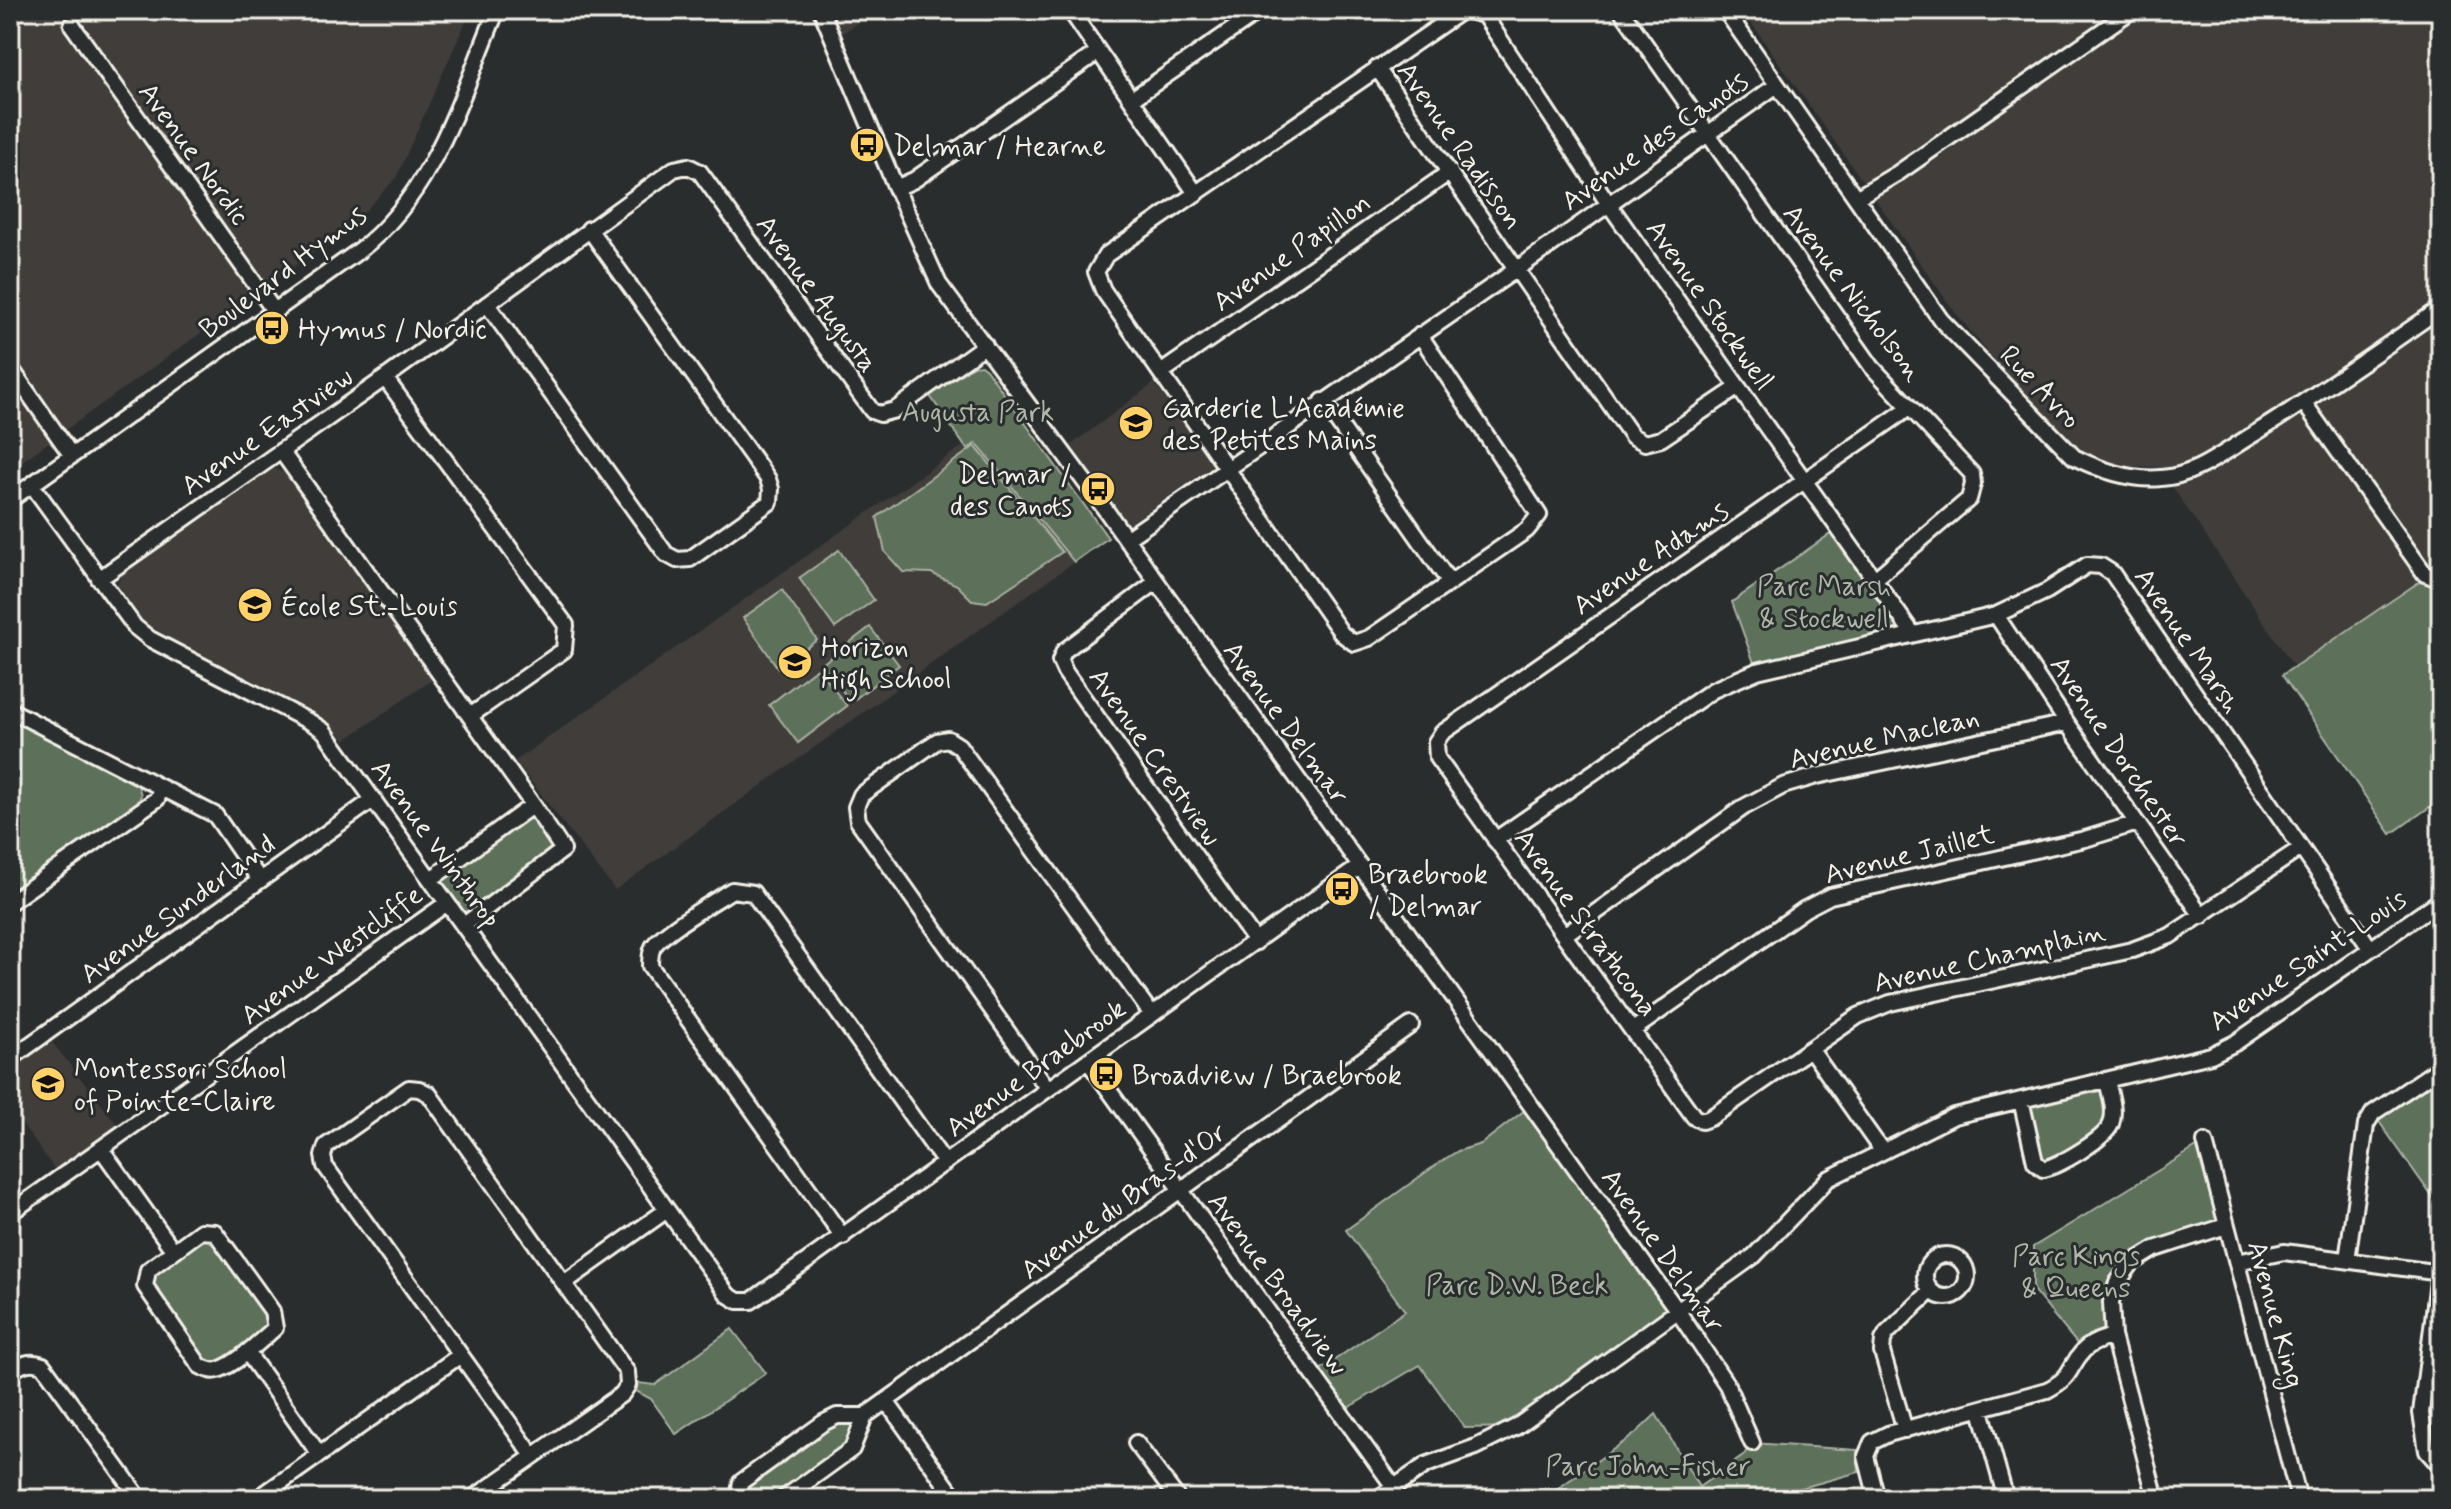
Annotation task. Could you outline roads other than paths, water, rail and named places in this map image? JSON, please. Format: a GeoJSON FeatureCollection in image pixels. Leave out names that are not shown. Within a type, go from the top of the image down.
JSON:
{"type":"FeatureCollection","features":[{"type":"Feature","properties":{"kind":"street","name":"Boulevard Hymus"},"geometry":{"type":"LineString","coordinates":[[10,500],[375,239],[404,208],[431,165],[497,10]]}},
{"type":"Feature","properties":{"kind":"street","name":"Avenue Delmar"},"geometry":{"type":"LineString","coordinates":[[821,10],[939,284],[1126,539],[1677,1310],[1727,1385],[1752,1443]]}},
{"type":"Feature","properties":{"kind":"street"},"geometry":{"type":"LineString","coordinates":[[1070,10],[1195,192]]}},
{"type":"Feature","properties":{"kind":"street"},"geometry":{"type":"LineString","coordinates":[[1132,99],[1261,10]]}},
{"type":"Feature","properties":{"kind":"street","name":"Avenue Stockwell"},"geometry":{"type":"LineString","coordinates":[[1377,68],[1464,10],[1484,15],[1608,203],[1913,634]]}},
{"type":"Feature","properties":{"kind":"street","name":"Avenue Nicholson"},"geometry":{"type":"LineString","coordinates":[[1621,10],[1872,367],[1972,474],[1969,499],[1875,579]]}},
{"type":"Feature","properties":{"kind":"street","name":"Rue Avro"},"geometry":{"type":"LineString","coordinates":[[1725,10],[1941,320],[2074,457],[2098,470],[2162,478],[2195,470],[2304,403],[2441,308]]}},
{"type":"Feature","properties":{"kind":"street"},"geometry":{"type":"LineString","coordinates":[[1856,198],[1898,173],[2132,10]]}},
{"type":"Feature","properties":{"kind":"street","name":"Avenue Nordic"},"geometry":{"type":"LineString","coordinates":[[72,25],[275,312]]}},
{"type":"Feature","properties":{"kind":"street"},"geometry":{"type":"LineString","coordinates":[[896,188],[914,180],[1098,52]]}},
{"type":"Feature","properties":{"kind":"street","name":"Avenue Radisson"},"geometry":{"type":"LineString","coordinates":[[1162,372],[1103,290],[1096,272],[1106,255],[1377,68],[1632,436],[1645,443],[1661,439],[1737,388]]}},
{"type":"Feature","properties":{"kind":"street","name":"Avenue des Canots"},"geometry":{"type":"LineString","coordinates":[[1126,539],[1777,85]]}},
{"type":"Feature","properties":{"kind":"street","name":"Avenue Eastview"},"geometry":{"type":"LineString","coordinates":[[99,579],[674,169],[688,166],[700,172]]}},
{"type":"Feature","properties":{"kind":"street","name":"Avenue Augusta"},"geometry":{"type":"LineString","coordinates":[[700,172],[872,411],[880,414],[895,410],[985,345]]}},
{"type":"Feature","properties":{"kind":"street","name":"Avenue Papillon"},"geometry":{"type":"LineString","coordinates":[[1162,372],[1450,172]]}},
{"type":"Feature","properties":{"kind":"street"},"geometry":{"type":"LineString","coordinates":[[487,304],[666,554],[677,560],[690,559],[737,527],[770,502],[768,479],[589,229]]}},
{"type":"Feature","properties":{"kind":"street"},"geometry":{"type":"LineString","coordinates":[[1162,372],[1342,634],[1354,643],[1369,638],[1527,530],[1539,515],[1420,335]]}},
{"type":"Feature","properties":{"kind":"street"},"geometry":{"type":"LineString","coordinates":[[10,367],[72,456]]}},
{"type":"Feature","properties":{"kind":"street"},"geometry":{"type":"LineString","coordinates":[[385,378],[566,625],[564,650],[470,716]]}},
{"type":"Feature","properties":{"kind":"street"},"geometry":{"type":"LineString","coordinates":[[1323,401],[1450,583]]}},
{"type":"Feature","properties":{"kind":"street"},"geometry":{"type":"LineString","coordinates":[[2304,403],[2425,574],[2441,580]]}},
{"type":"Feature","properties":{"kind":"street","name":"Avenue Adams"},"geometry":{"type":"LineString","coordinates":[[1437,758],[1436,742],[1442,733],[1909,408]]}},
{"type":"Feature","properties":{"kind":"street"},"geometry":{"type":"LineString","coordinates":[[281,451],[563,850],[464,925]]}},
{"type":"Feature","properties":{"kind":"street","name":"Avenue Winthrop"},"geometry":{"type":"LineString","coordinates":[[32,485],[135,627],[150,639],[324,731],[728,1295],[738,1301]]}},
{"type":"Feature","properties":{"kind":"street","name":"Avenue Marsh"},"geometry":{"type":"LineString","coordinates":[[1495,840],[1713,690],[1757,671],[1996,615],[2047,591],[2087,565],[2101,566],[2112,573],[2370,948]]}},
{"type":"Feature","properties":{"kind":"street","name":"Avenue Crestview"},"geometry":{"type":"LineString","coordinates":[[1156,582],[1064,651],[1060,661],[1256,942]]}},
{"type":"Feature","properties":{"kind":"street","name":"Avenue Dorchester"},"geometry":{"type":"LineString","coordinates":[[1996,615],[2067,723],[2202,916]]}},
{"type":"Feature","properties":{"kind":"street"},"geometry":{"type":"LineString","coordinates":[[10,710],[215,815],[259,879]]}},
{"type":"Feature","properties":{"kind":"street","name":"Avenue Maclean"},"geometry":{"type":"LineString","coordinates":[[1564,935],[1744,807],[1783,786],[2067,723]]}},
{"type":"Feature","properties":{"kind":"street"},"geometry":{"type":"LineString","coordinates":[[1048,1089],[858,821],[856,807],[861,795],[911,759],[937,741],[948,739],[959,746],[1152,1015]]}},
{"type":"Feature","properties":{"kind":"street","name":"Avenue Strathcona"},"geometry":{"type":"LineString","coordinates":[[1437,758],[1694,1117]]}},
{"type":"Feature","properties":{"kind":"street"},"geometry":{"type":"LineString","coordinates":[[10,902],[157,799],[161,788]]}},
{"type":"Feature","properties":{"kind":"street","name":"Avenue Sunderland"},"geometry":{"type":"LineString","coordinates":[[10,1059],[374,799]]}},
{"type":"Feature","properties":{"kind":"street"},"geometry":{"type":"LineString","coordinates":[[431,879],[533,805]]}},
{"type":"Feature","properties":{"kind":"street","name":"Avenue Jaillet"},"geometry":{"type":"LineString","coordinates":[[1633,1030],[1805,909],[1830,896],[2085,839],[2137,823]]}},
{"type":"Feature","properties":{"kind":"street","name":"Avenue Champlain"},"geometry":{"type":"LineString","coordinates":[[1694,1117],[1702,1121],[1710,1118],[1858,1016],[1890,1003],[2132,950],[2170,936],[2301,848]]}},
{"type":"Feature","properties":{"kind":"street","name":"Avenue Braebrook"},"geometry":{"type":"LineString","coordinates":[[738,1301],[751,1301],[843,1237],[1359,867]]}},
{"type":"Feature","properties":{"kind":"street"},"geometry":{"type":"LineString","coordinates":[[843,1237],[650,966],[654,944],[732,890],[753,893],[945,1163]]}},
{"type":"Feature","properties":{"kind":"street","name":"Avenue Saint-Louis"},"geometry":{"type":"LineString","coordinates":[[1377,1499],[1396,1493],[1426,1465],[1476,1447],[1516,1427],[1754,1256],[1828,1179],[1954,1116],[2211,1055],[2235,1043],[2441,900]]}},
{"type":"Feature","properties":{"kind":"street","name":"Avenue Westcliffe"},"geometry":{"type":"LineString","coordinates":[[10,1213],[447,903]]}},
{"type":"Feature","properties":{"kind":"street","name":"Avenue du Bras-d'Or"},"geometry":{"type":"LineString","coordinates":[[783,1499],[852,1449],[865,1416],[1411,1025]]}},
{"type":"Feature","properties":{"kind":"street"},"geometry":{"type":"LineString","coordinates":[[1811,1050],[1882,1151]]}},
{"type":"Feature","properties":{"kind":"street","name":"Avenue Broadview"},"geometry":{"type":"LineString","coordinates":[[1088,1061],[1396,1493]]}},
{"type":"Feature","properties":{"kind":"street"},"geometry":{"type":"LineString","coordinates":[[2347,1260],[2366,1125],[2373,1113],[2441,1067]]}},
{"type":"Feature","properties":{"kind":"street"},"geometry":{"type":"LineString","coordinates":[[2021,1100],[2035,1162],[2043,1169],[2055,1166],[2104,1134],[2111,1125],[2113,1110],[2107,1081]]}},
{"type":"Feature","properties":{"kind":"street"},"geometry":{"type":"LineString","coordinates":[[472,1499],[622,1394],[628,1385],[627,1372],[429,1094],[409,1088],[326,1146],[323,1156],[325,1166],[533,1456]]}},
{"type":"Feature","properties":{"kind":"street","name":"Avenue King"},"geometry":{"type":"LineString","coordinates":[[2205,1142],[2299,1499]]}},
{"type":"Feature","properties":{"kind":"street"},"geometry":{"type":"LineString","coordinates":[[102,1150],[173,1250]]}},
{"type":"Feature","properties":{"kind":"street"},"geometry":{"type":"LineString","coordinates":[[564,1283],[667,1210]]}},
{"type":"Feature","properties":{"kind":"street"},"geometry":{"type":"LineString","coordinates":[[2156,1499],[2113,1336],[2111,1302],[2117,1283],[2132,1263],[2155,1249],[2226,1226]]}},
{"type":"Feature","properties":{"kind":"street"},"geometry":{"type":"LineString","coordinates":[[201,1231],[215,1232],[272,1311],[275,1328],[247,1352],[217,1370],[200,1366],[145,1286],[148,1270],[173,1250],[201,1231]]}},
{"type":"Feature","properties":{"kind":"street"},"geometry":{"type":"LineString","coordinates":[[2237,1262],[2284,1252],[2440,1273],[2421,1413],[2427,1451],[2435,1460],[2441,1460]]}},
{"type":"Feature","properties":{"kind":"street"},"geometry":{"type":"LineString","coordinates":[[1905,1430],[1882,1352],[1883,1340],[1931,1291]]}},
{"type":"Feature","properties":{"kind":"street"},"geometry":{"type":"LineString","coordinates":[[1877,1499],[1866,1456],[1872,1442],[1888,1434],[2047,1390],[2061,1383],[2083,1351],[2113,1336]]}},
{"type":"Feature","properties":{"kind":"street"},"geometry":{"type":"LineString","coordinates":[[247,1352],[319,1454]]}},
{"type":"Feature","properties":{"kind":"street"},"geometry":{"type":"LineString","coordinates":[[257,1499],[459,1356]]}},
{"type":"Feature","properties":{"kind":"street"},"geometry":{"type":"LineString","coordinates":[[10,1372],[24,1362],[43,1365],[140,1499]]}},
{"type":"Feature","properties":{"kind":"street"},"geometry":{"type":"LineString","coordinates":[[886,1401],[956,1499]]}},
{"type":"Feature","properties":{"kind":"street"},"geometry":{"type":"LineString","coordinates":[[1981,1410],[2006,1499]]}},
{"type":"Feature","properties":{"kind":"street","name":"Avenue du Bras-d'Or"},"geometry":{"type":"LineString","coordinates":[[738,1499],[741,1482],[823,1423],[837,1416],[865,1416]]}},
{"type":"Feature","properties":{"kind":"street"},"geometry":{"type":"LineString","coordinates":[[1136,1443],[1178,1499]]}},
{"type":"Feature","properties":{"kind":"place","name":"Delmar / Hearne"},"geometry":{"type":"Point","coordinates":[867,145]}},
{"type":"Feature","properties":{"kind":"place","name":"Hymus / Nordic"},"geometry":{"type":"Point","coordinates":[272,328]}},
{"type":"Feature","properties":{"kind":"place","name":"Garderie L'Académie des Petites Mains"},"geometry":{"type":"Point","coordinates":[1136,423]}},
{"type":"Feature","properties":{"kind":"place","name":"Delmar / des Canots"},"geometry":{"type":"Point","coordinates":[1098,489]}},
{"type":"Feature","properties":{"kind":"place","name":"École St.-Louis"},"geometry":{"type":"Point","coordinates":[255,605]}},
{"type":"Feature","properties":{"kind":"place","name":"Horizon High School"},"geometry":{"type":"Point","coordinates":[795,662]}},
{"type":"Feature","properties":{"kind":"place","name":"Braebrook / Delmar"},"geometry":{"type":"Point","coordinates":[1342,889]}},
{"type":"Feature","properties":{"kind":"place","name":"Broadview / Braebrook"},"geometry":{"type":"Point","coordinates":[1106,1074]}},
{"type":"Feature","properties":{"kind":"place","name":"Montessori School of Pointe-Claire"},"geometry":{"type":"Point","coordinates":[48,1084]}},
{"type":"Feature","properties":{"kind":"park label","name":"Augusta Park"},"geometry":{"type":"Point","coordinates":[978,411]}},
{"type":"Feature","properties":{"kind":"park label","name":"Parc Marsh & Stockwell"},"geometry":{"type":"Point","coordinates":[1824,601]}},
{"type":"Feature","properties":{"kind":"park label","name":"Parc Kings & Queens"},"geometry":{"type":"Point","coordinates":[2076,1271]}},
{"type":"Feature","properties":{"kind":"park label","name":"Parc D.W. Beck"},"geometry":{"type":"Point","coordinates":[1517,1284]}},
{"type":"Feature","properties":{"kind":"park label","name":"Parc John-Fisher"},"geometry":{"type":"Point","coordinates":[1648,1465]}}]}
